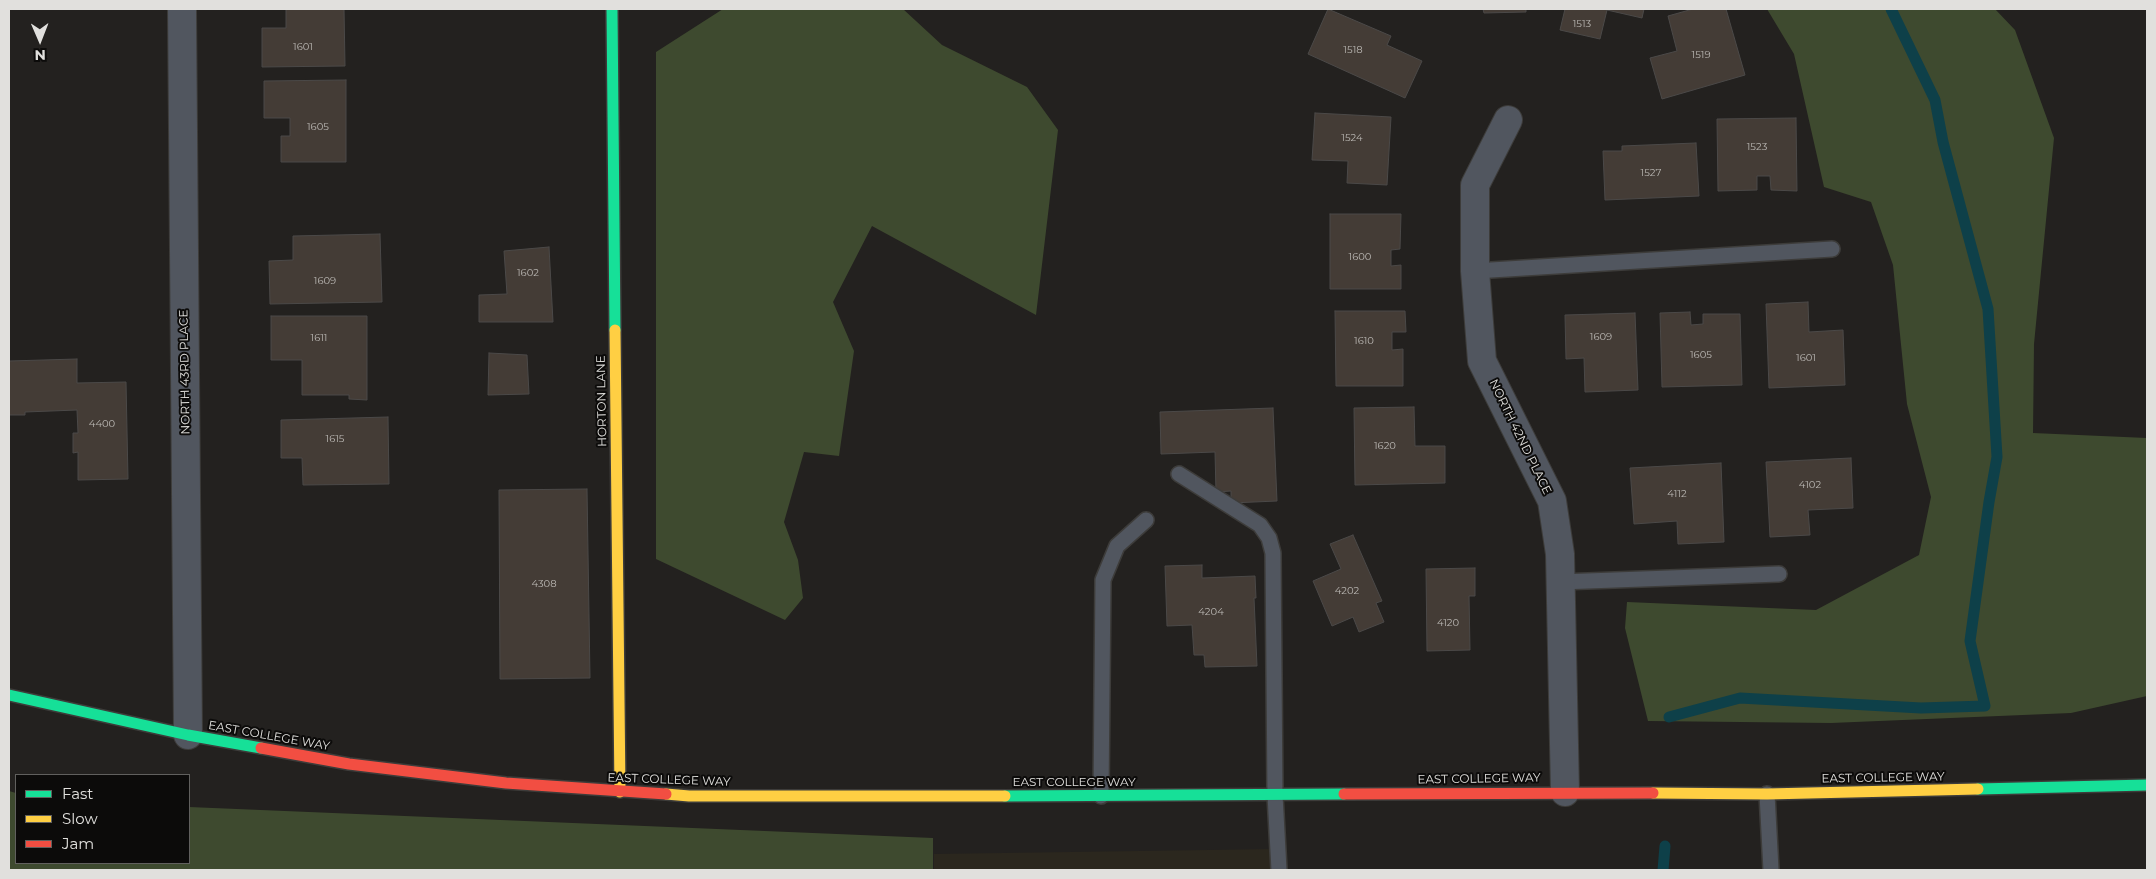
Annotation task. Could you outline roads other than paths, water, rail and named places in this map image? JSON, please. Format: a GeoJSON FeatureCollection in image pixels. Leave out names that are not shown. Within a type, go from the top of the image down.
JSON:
{"type":"FeatureCollection","features":[{"type":"Feature","properties":{"kind":"main road","name":"HORTON LANE"},"geometry":{"type":"LineString","coordinates":[[612,9],[620,792]]}},
{"type":"Feature","properties":{"kind":"main road","name":"EAST COLLEGE WAY"},"geometry":{"type":"LineString","coordinates":[[9,695],[188,736],[349,764],[506,783],[689,796],[1101,796],[1565,792],[1767,794],[2147,785]]}},
{"type":"Feature","properties":{"kind":"street","name":"NORTH 43RD PLACE"},"geometry":{"type":"LineString","coordinates":[[182,9],[188,736]]}},
{"type":"Feature","properties":{"kind":"street","name":"NORTH 42ND PLACE"},"geometry":{"type":"LineString","coordinates":[[1508,120],[1475,185],[1475,271],[1482,361],[1552,501],[1560,554],[1565,792]]}},
{"type":"Feature","properties":{"kind":"lane"},"geometry":{"type":"LineString","coordinates":[[1475,271],[1832,249]]}},
{"type":"Feature","properties":{"kind":"lane"},"geometry":{"type":"LineString","coordinates":[[1179,474],[1260,525],[1269,538],[1273,553],[1275,795],[1279,870]]}},
{"type":"Feature","properties":{"kind":"lane"},"geometry":{"type":"LineString","coordinates":[[1101,796],[1103,580],[1117,546],[1146,520]]}},
{"type":"Feature","properties":{"kind":"lane"},"geometry":{"type":"LineString","coordinates":[[1560,582],[1779,574]]}},
{"type":"Feature","properties":{"kind":"lane"},"geometry":{"type":"LineString","coordinates":[[1767,794],[1771,870]]}},
{"type":"Feature","properties":{"kind":"waterway"},"geometry":{"type":"LineString","coordinates":[[1669,717],[1740,698],[1921,708],[1985,706],[1970,641],[1997,457],[1988,309],[1943,142],[1935,100],[1891,9]]}},
{"type":"Feature","properties":{"kind":"waterway"},"geometry":{"type":"LineString","coordinates":[[1663,870],[1665,846]]}}]}
